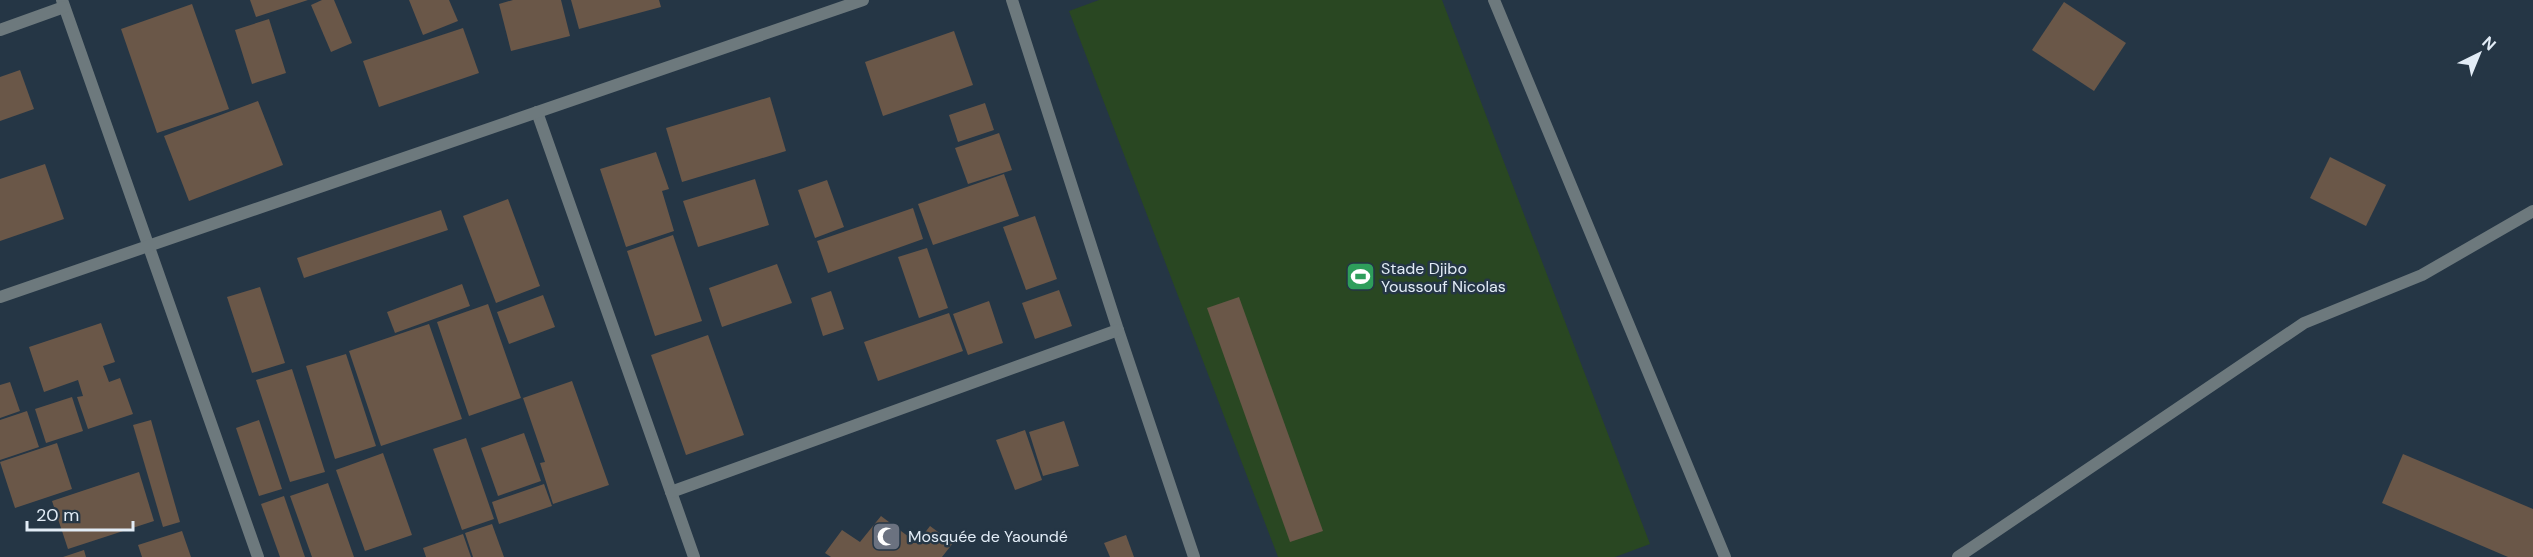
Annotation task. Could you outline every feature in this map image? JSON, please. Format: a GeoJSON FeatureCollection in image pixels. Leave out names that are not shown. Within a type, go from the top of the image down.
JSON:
{"type":"FeatureCollection","features":[{"type":"Feature","properties":{"kind":"street"},"geometry":{"type":"LineString","coordinates":[[0,297],[863,0]]}},
{"type":"Feature","properties":{"kind":"street"},"geometry":{"type":"LineString","coordinates":[[1012,0],[1194,557]]}},
{"type":"Feature","properties":{"kind":"street"},"geometry":{"type":"LineString","coordinates":[[1494,0],[1725,557]]}},
{"type":"Feature","properties":{"kind":"street"},"geometry":{"type":"LineString","coordinates":[[0,30],[63,4],[258,557]]}},
{"type":"Feature","properties":{"kind":"street"},"geometry":{"type":"LineString","coordinates":[[537,112],[694,557]]}},
{"type":"Feature","properties":{"kind":"street"},"geometry":{"type":"LineString","coordinates":[[1958,557],[2304,323],[2422,276],[2533,211]]}},
{"type":"Feature","properties":{"kind":"street"},"geometry":{"type":"LineString","coordinates":[[671,492],[1118,330]]}},
{"type":"Feature","properties":{"kind":"green space","name":"Stade Djibo Youssouf Nicolas"},"geometry":{"type":"Polygon","coordinates":[[[1099,0],[1442,0],[1650,544],[1615,557],[1278,557],[1069,11],[1099,0]]]}},
{"type":"Feature","properties":{"kind":"building"},"geometry":{"type":"Polygon","coordinates":[[[250,0],[308,0],[256,17],[250,0]]]}},
{"type":"Feature","properties":{"kind":"building"},"geometry":{"type":"Polygon","coordinates":[[[322,0],[334,0],[352,43],[331,52],[311,5],[322,0]]]}},
{"type":"Feature","properties":{"kind":"building"},"geometry":{"type":"Polygon","coordinates":[[[409,0],[449,0],[458,21],[423,35],[409,0]]]}},
{"type":"Feature","properties":{"kind":"building"},"geometry":{"type":"Polygon","coordinates":[[[513,0],[561,0],[570,36],[511,51],[499,4],[513,0]]]}},
{"type":"Feature","properties":{"kind":"building"},"geometry":{"type":"Polygon","coordinates":[[[571,0],[659,0],[661,7],[579,29],[571,0]]]}},
{"type":"Feature","properties":{"kind":"building"},"geometry":{"type":"Polygon","coordinates":[[[2064,2],[2126,43],[2094,91],[2032,50],[2064,2]]]}},
{"type":"Feature","properties":{"kind":"building"},"geometry":{"type":"Polygon","coordinates":[[[192,4],[229,109],[157,133],[121,29],[192,4]]]}},
{"type":"Feature","properties":{"kind":"building"},"geometry":{"type":"Polygon","coordinates":[[[269,19],[286,73],[252,84],[235,30],[269,19]]]}},
{"type":"Feature","properties":{"kind":"building"},"geometry":{"type":"Polygon","coordinates":[[[463,28],[479,73],[379,107],[363,61],[463,28]]]}},
{"type":"Feature","properties":{"kind":"building"},"geometry":{"type":"Polygon","coordinates":[[[954,31],[973,85],[883,116],[865,62],[954,31]]]}},
{"type":"Feature","properties":{"kind":"building"},"geometry":{"type":"Polygon","coordinates":[[[20,70],[34,109],[0,121],[0,77],[20,70]]]}},
{"type":"Feature","properties":{"kind":"building"},"geometry":{"type":"Polygon","coordinates":[[[770,97],[786,151],[682,182],[666,128],[770,97]]]}},
{"type":"Feature","properties":{"kind":"building"},"geometry":{"type":"Polygon","coordinates":[[[258,101],[283,165],[189,201],[164,136],[258,101]]]}},
{"type":"Feature","properties":{"kind":"building"},"geometry":{"type":"Polygon","coordinates":[[[985,103],[994,130],[958,142],[949,115],[985,103]]]}},
{"type":"Feature","properties":{"kind":"building"},"geometry":{"type":"Polygon","coordinates":[[[999,133],[1012,170],[968,184],[955,148],[999,133]]]}},
{"type":"Feature","properties":{"kind":"building"},"geometry":{"type":"Polygon","coordinates":[[[656,152],[669,189],[662,191],[674,231],[626,247],[600,169],[656,152]]]}},
{"type":"Feature","properties":{"kind":"building"},"geometry":{"type":"Polygon","coordinates":[[[2330,157],[2386,185],[2366,226],[2310,198],[2330,157]]]}},
{"type":"Feature","properties":{"kind":"building"},"geometry":{"type":"Polygon","coordinates":[[[45,164],[64,219],[0,241],[0,179],[45,164]]]}},
{"type":"Feature","properties":{"kind":"building"},"geometry":{"type":"Polygon","coordinates":[[[1004,174],[1019,216],[933,245],[918,204],[1004,174]]]}},
{"type":"Feature","properties":{"kind":"building"},"geometry":{"type":"Polygon","coordinates":[[[755,179],[769,225],[698,247],[683,201],[755,179]]]}},
{"type":"Feature","properties":{"kind":"building"},"geometry":{"type":"Polygon","coordinates":[[[827,180],[844,227],[815,238],[798,190],[827,180]]]}},
{"type":"Feature","properties":{"kind":"building"},"geometry":{"type":"Polygon","coordinates":[[[508,199],[540,286],[496,303],[463,216],[508,199]]]}},
{"type":"Feature","properties":{"kind":"building"},"geometry":{"type":"Polygon","coordinates":[[[913,208],[923,239],[828,273],[817,241],[913,208]]]}},
{"type":"Feature","properties":{"kind":"building"},"geometry":{"type":"Polygon","coordinates":[[[441,210],[448,230],[304,278],[297,258],[441,210]]]}},
{"type":"Feature","properties":{"kind":"building"},"geometry":{"type":"Polygon","coordinates":[[[1035,216],[1057,279],[1026,290],[1003,227],[1035,216]]]}},
{"type":"Feature","properties":{"kind":"building"},"geometry":{"type":"Polygon","coordinates":[[[673,235],[702,321],[655,336],[627,251],[673,235]]]}},
{"type":"Feature","properties":{"kind":"building"},"geometry":{"type":"Polygon","coordinates":[[[927,248],[948,308],[919,318],[898,257],[927,248]]]}},
{"type":"Feature","properties":{"kind":"building"},"geometry":{"type":"Polygon","coordinates":[[[777,264],[792,303],[722,327],[709,288],[777,264]]]}},
{"type":"Feature","properties":{"kind":"building"},"geometry":{"type":"Polygon","coordinates":[[[462,284],[470,306],[395,333],[387,312],[462,284]]]}},
{"type":"Feature","properties":{"kind":"building"},"geometry":{"type":"Polygon","coordinates":[[[260,287],[285,363],[252,373],[227,297],[260,287]]]}},
{"type":"Feature","properties":{"kind":"building"},"geometry":{"type":"Polygon","coordinates":[[[1059,290],[1072,326],[1035,339],[1022,303],[1059,290]]]}},
{"type":"Feature","properties":{"kind":"building"},"geometry":{"type":"Polygon","coordinates":[[[831,291],[844,329],[823,336],[811,298],[831,291]]]}},
{"type":"Feature","properties":{"kind":"building"},"geometry":{"type":"Polygon","coordinates":[[[543,295],[555,327],[509,344],[497,312],[543,295]]]}},
{"type":"Feature","properties":{"kind":"building"},"geometry":{"type":"Polygon","coordinates":[[[1239,297],[1323,531],[1290,542],[1207,308],[1239,297]]]}},
{"type":"Feature","properties":{"kind":"building"},"geometry":{"type":"Polygon","coordinates":[[[989,301],[1003,343],[968,355],[953,314],[989,301]]]}},
{"type":"Feature","properties":{"kind":"building"},"geometry":{"type":"Polygon","coordinates":[[[488,304],[521,398],[469,416],[437,322],[488,304]]]}},
{"type":"Feature","properties":{"kind":"building"},"geometry":{"type":"Polygon","coordinates":[[[949,313],[963,351],[878,381],[864,342],[949,313]]]}},
{"type":"Feature","properties":{"kind":"building"},"geometry":{"type":"Polygon","coordinates":[[[101,323],[115,362],[103,366],[109,382],[120,378],[133,414],[88,429],[77,397],[83,396],[78,380],[44,392],[29,347],[101,323]]]}},
{"type":"Feature","properties":{"kind":"building"},"geometry":{"type":"Polygon","coordinates":[[[429,324],[462,419],[381,446],[349,351],[429,324]]]}},
{"type":"Feature","properties":{"kind":"building"},"geometry":{"type":"Polygon","coordinates":[[[708,335],[744,435],[686,455],[651,355],[708,335]]]}},
{"type":"Feature","properties":{"kind":"building"},"geometry":{"type":"Polygon","coordinates":[[[346,354],[376,446],[335,459],[306,366],[346,354]]]}},
{"type":"Feature","properties":{"kind":"building"},"geometry":{"type":"Polygon","coordinates":[[[292,369],[325,472],[290,482],[256,380],[292,369]]]}},
{"type":"Feature","properties":{"kind":"building"},"geometry":{"type":"Polygon","coordinates":[[[572,381],[609,485],[553,504],[540,463],[545,462],[523,398],[572,381]]]}},
{"type":"Feature","properties":{"kind":"building"},"geometry":{"type":"Polygon","coordinates":[[[10,382],[20,411],[0,418],[0,385],[10,382]]]}},
{"type":"Feature","properties":{"kind":"building"},"geometry":{"type":"Polygon","coordinates":[[[72,397],[83,431],[46,443],[35,409],[72,397]]]}},
{"type":"Feature","properties":{"kind":"building"},"geometry":{"type":"Polygon","coordinates":[[[27,411],[39,447],[0,460],[0,420],[27,411]]]}},
{"type":"Feature","properties":{"kind":"building"},"geometry":{"type":"Polygon","coordinates":[[[151,420],[180,522],[163,527],[133,425],[151,420]]]}},
{"type":"Feature","properties":{"kind":"building"},"geometry":{"type":"Polygon","coordinates":[[[259,420],[282,489],[259,496],[236,428],[259,420]]]}},
{"type":"Feature","properties":{"kind":"building"},"geometry":{"type":"Polygon","coordinates":[[[1064,421],[1079,466],[1043,476],[1029,432],[1064,421]]]}},
{"type":"Feature","properties":{"kind":"building"},"geometry":{"type":"Polygon","coordinates":[[[1025,430],[1042,480],[1015,490],[996,440],[1025,430]]]}},
{"type":"Feature","properties":{"kind":"building"},"geometry":{"type":"Polygon","coordinates":[[[524,433],[541,481],[498,496],[481,448],[524,433]]]}},
{"type":"Feature","properties":{"kind":"building"},"geometry":{"type":"Polygon","coordinates":[[[466,438],[494,519],[462,530],[433,449],[466,438]]]}},
{"type":"Feature","properties":{"kind":"building"},"geometry":{"type":"Polygon","coordinates":[[[57,443],[72,489],[15,508],[0,462],[57,443]]]}},
{"type":"Feature","properties":{"kind":"building"},"geometry":{"type":"Polygon","coordinates":[[[383,453],[412,535],[365,551],[336,470],[383,453]]]}},
{"type":"Feature","properties":{"kind":"building"},"geometry":{"type":"Polygon","coordinates":[[[2403,454],[2533,509],[2533,557],[2508,557],[2382,503],[2403,454]]]}},
{"type":"Feature","properties":{"kind":"building"},"geometry":{"type":"Polygon","coordinates":[[[139,472],[154,521],[68,549],[52,501],[139,472]]]}},
{"type":"Feature","properties":{"kind":"building"},"geometry":{"type":"Polygon","coordinates":[[[328,483],[354,557],[312,557],[290,496],[328,483]]]}},
{"type":"Feature","properties":{"kind":"building"},"geometry":{"type":"Polygon","coordinates":[[[544,484],[552,506],[499,524],[492,502],[544,484]]]}},
{"type":"Feature","properties":{"kind":"building"},"geometry":{"type":"Polygon","coordinates":[[[284,496],[305,557],[280,557],[261,504],[284,496]]]}},
{"type":"Feature","properties":{"kind":"building","name":"Mosquée de Yaoundé"},"geometry":{"type":"Polygon","coordinates":[[[881,516],[917,543],[930,526],[953,543],[942,557],[831,557],[825,553],[842,530],[860,542],[881,516]]]}},
{"type":"Feature","properties":{"kind":"building"},"geometry":{"type":"Polygon","coordinates":[[[492,524],[504,557],[473,557],[465,533],[492,524]]]}},
{"type":"Feature","properties":{"kind":"building"},"geometry":{"type":"Polygon","coordinates":[[[182,531],[191,557],[142,557],[138,545],[182,531]]]}},
{"type":"Feature","properties":{"kind":"building"},"geometry":{"type":"Polygon","coordinates":[[[463,534],[471,557],[426,557],[423,548],[463,534]]]}},
{"type":"Feature","properties":{"kind":"building"},"geometry":{"type":"Polygon","coordinates":[[[1126,535],[1134,557],[1110,557],[1104,543],[1126,535]]]}},
{"type":"Feature","properties":{"kind":"building"},"geometry":{"type":"Polygon","coordinates":[[[84,550],[86,557],[63,557],[84,550]]]}},
{"type":"Feature","properties":{"kind":"place","name":"Stade Djibo Youssouf Nicolas"},"geometry":{"type":"Point","coordinates":[1360,277]}},
{"type":"Feature","properties":{"kind":"place","name":"Mosquée de Yaoundé"},"geometry":{"type":"Point","coordinates":[887,536]}}]}
